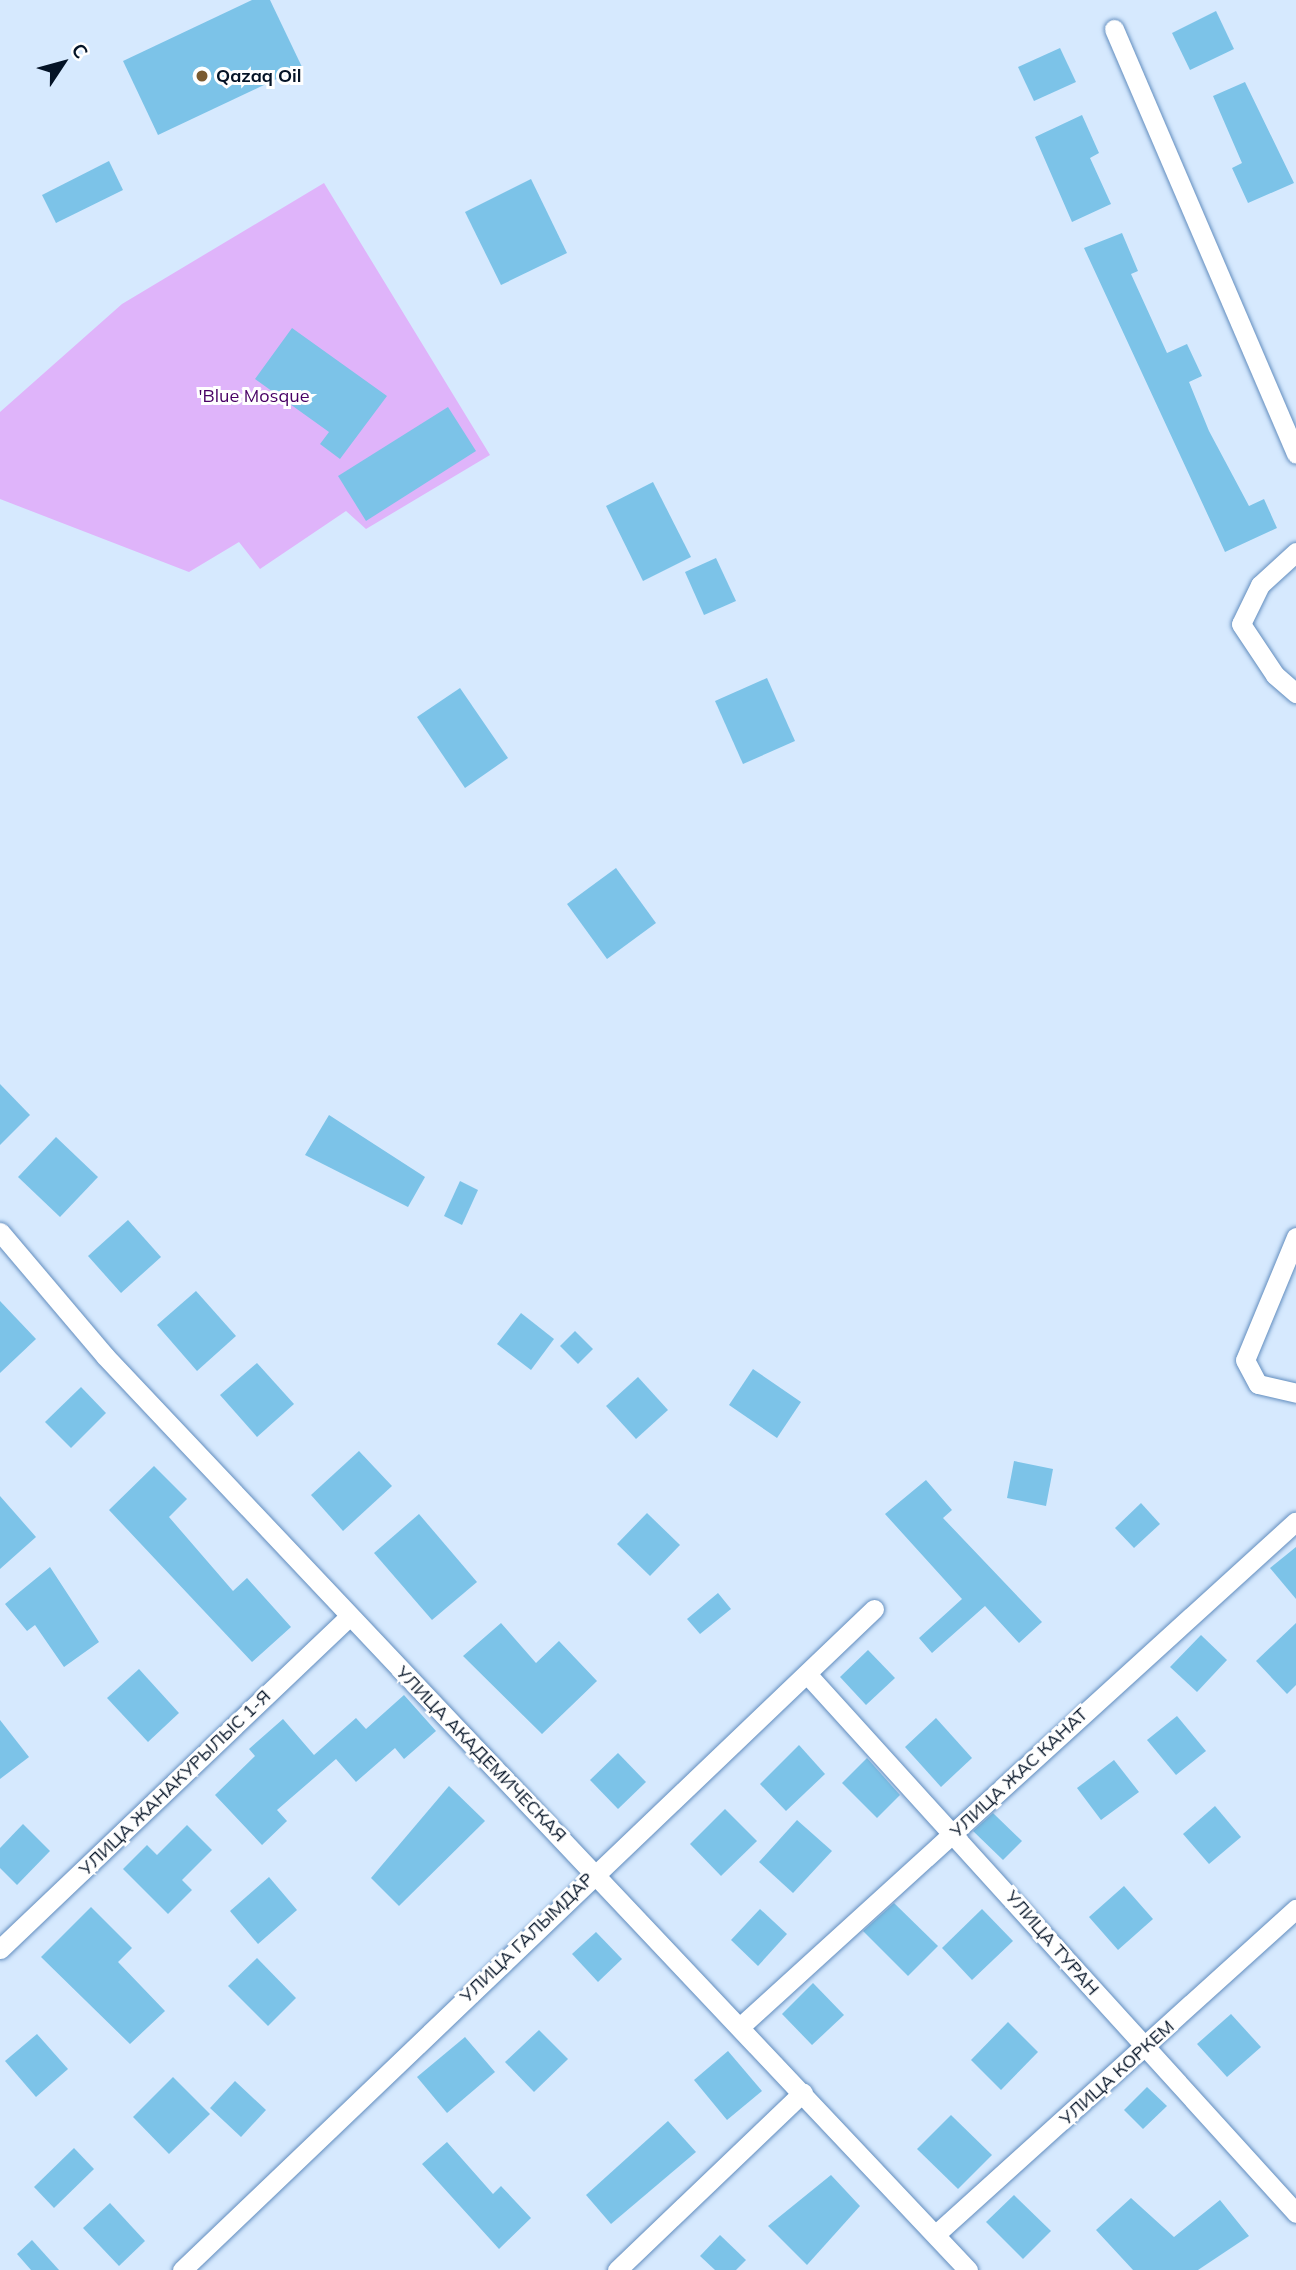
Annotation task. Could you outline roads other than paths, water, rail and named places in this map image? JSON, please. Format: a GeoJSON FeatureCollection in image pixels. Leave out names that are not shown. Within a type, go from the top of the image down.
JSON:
{"type":"FeatureCollection","features":[{"type":"Feature","properties":{"kind":"street"},"geometry":{"type":"LineString","coordinates":[[1114,29],[1296,454]]}},
{"type":"Feature","properties":{"kind":"street"},"geometry":{"type":"LineString","coordinates":[[1296,552],[1260,585],[1241,624],[1275,675],[1296,693]]}},
{"type":"Feature","properties":{"kind":"street","name":"УЛИЦА АКАДЕМИЧЕСКАЯ"},"geometry":{"type":"LineString","coordinates":[[0,1232],[105,1356],[349,1617],[742,2025],[968,2270]]}},
{"type":"Feature","properties":{"kind":"street"},"geometry":{"type":"LineString","coordinates":[[1296,1237],[1245,1360],[1258,1384],[1296,1394]]}},
{"type":"Feature","properties":{"kind":"street","name":"УЛИЦА ЖАС КАНАТ"},"geometry":{"type":"LineString","coordinates":[[742,2025],[1296,1521]]}},
{"type":"Feature","properties":{"kind":"street","name":"УЛИЦА ГАЛЫМДАР"},"geometry":{"type":"LineString","coordinates":[[182,2270],[874,1609]]}},
{"type":"Feature","properties":{"kind":"street","name":"УЛИЦА ЖАНАКУРЫЛЫС 1-Я"},"geometry":{"type":"LineString","coordinates":[[0,1949],[349,1617]]}},
{"type":"Feature","properties":{"kind":"street","name":"УЛИЦА ТУРАН"},"geometry":{"type":"LineString","coordinates":[[807,1674],[1296,2213]]}},
{"type":"Feature","properties":{"kind":"street","name":"УЛИЦА КОРКЕМ"},"geometry":{"type":"LineString","coordinates":[[936,2234],[1145,2049],[1296,1909]]}},
{"type":"Feature","properties":{"kind":"street"},"geometry":{"type":"LineString","coordinates":[[617,2270],[803,2092]]}},
{"type":"Feature","properties":{"kind":"place","name":"Qazaq Oil"},"geometry":{"type":"Point","coordinates":[202,76]}},
{"type":"Feature","properties":{"kind":"park label","name":"'Blue Mosque"},"geometry":{"type":"Point","coordinates":[254,396]}}]}
